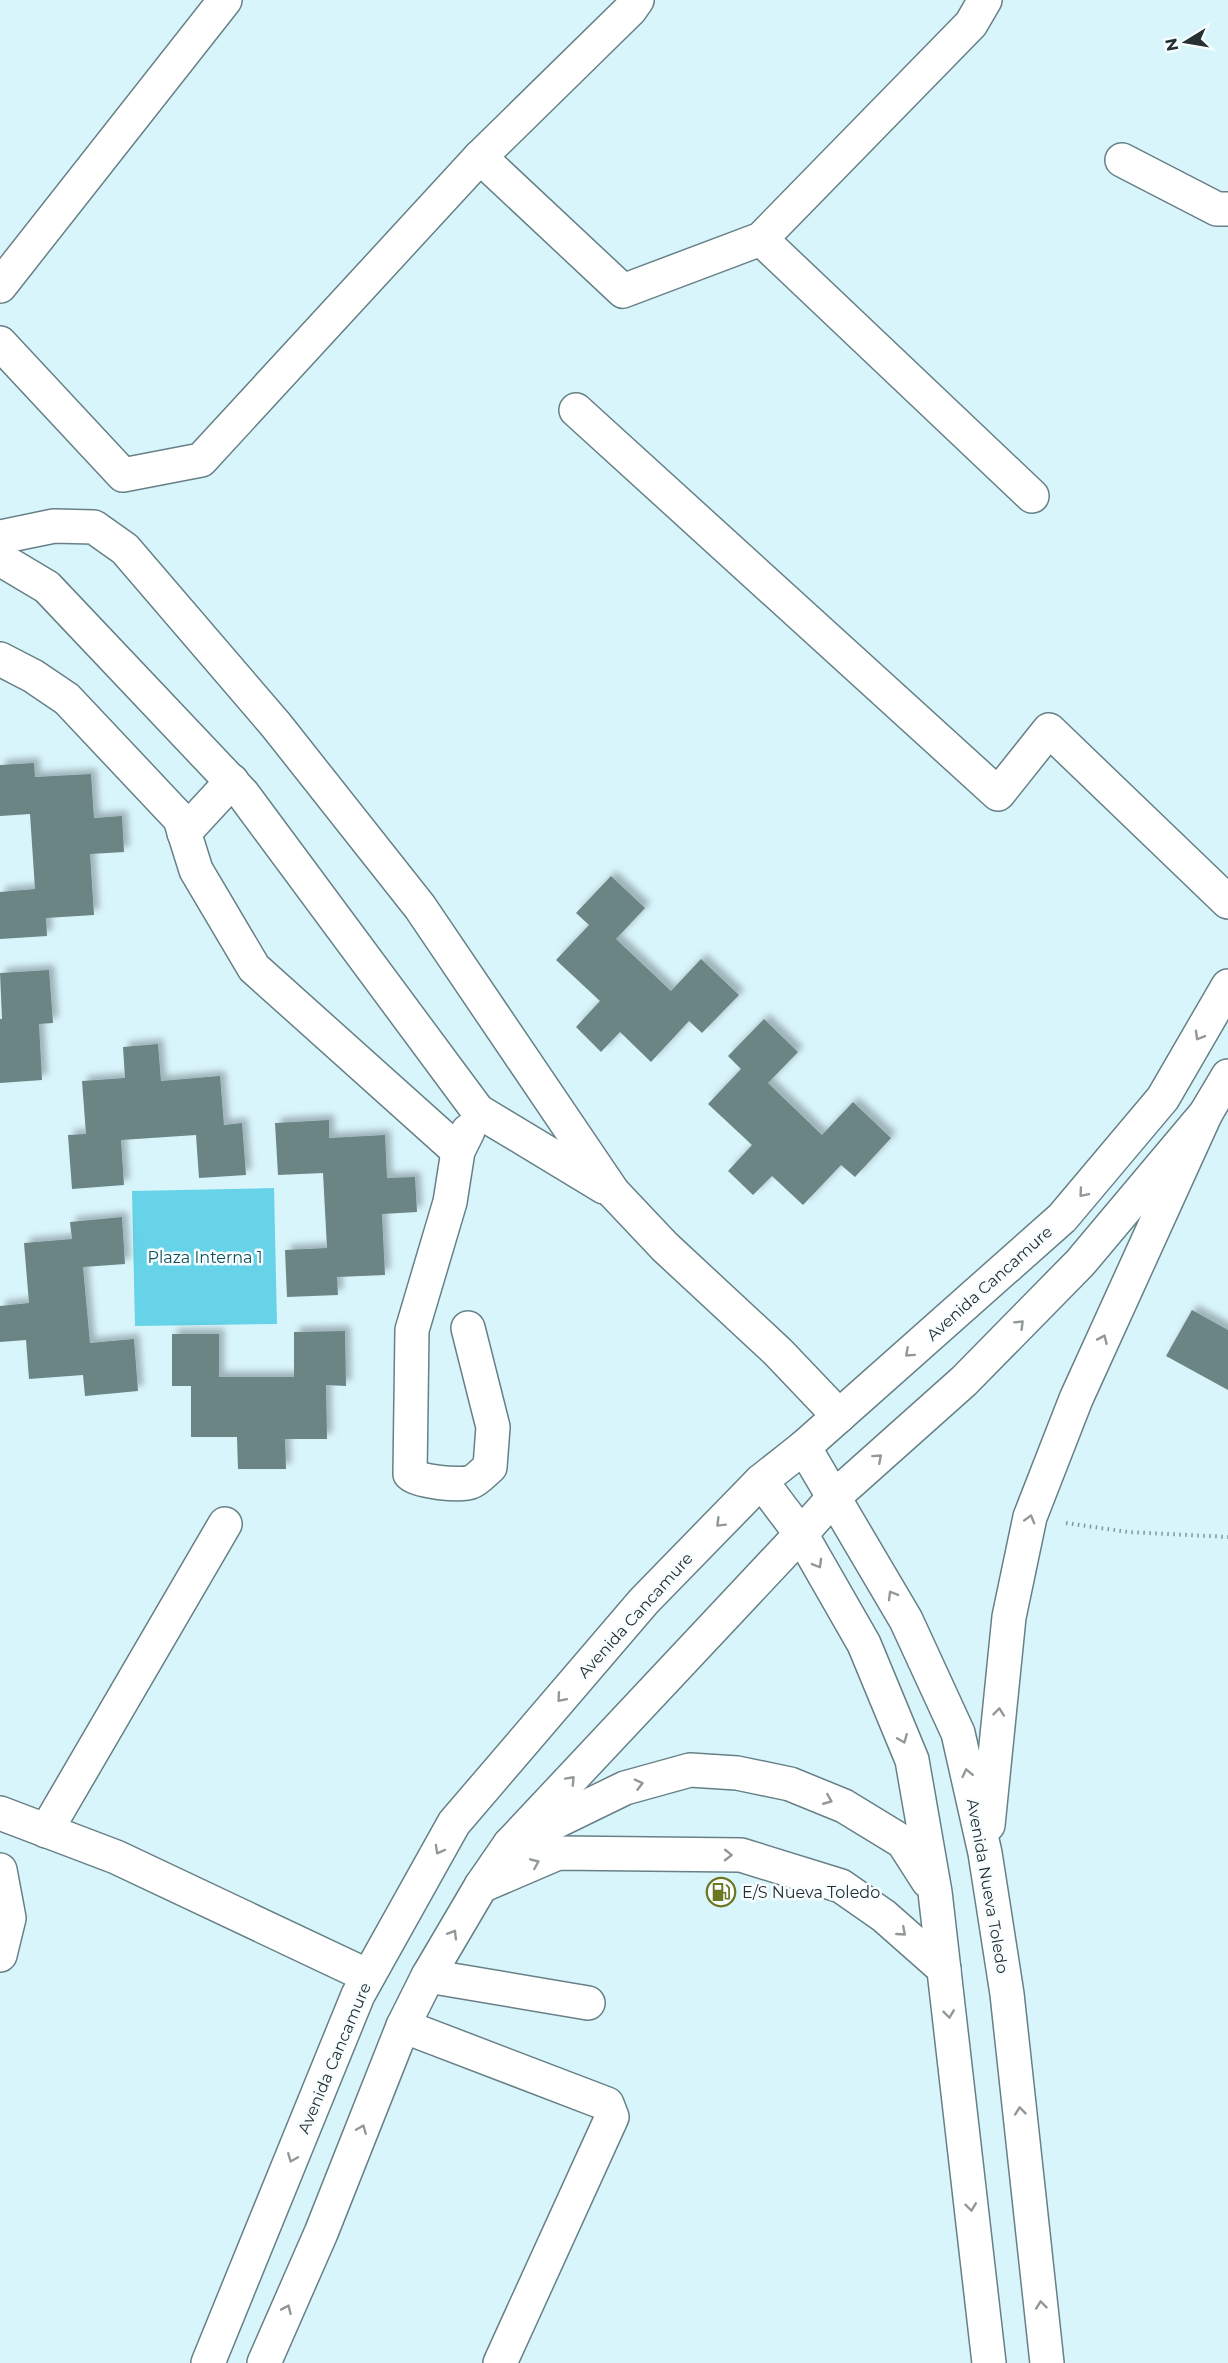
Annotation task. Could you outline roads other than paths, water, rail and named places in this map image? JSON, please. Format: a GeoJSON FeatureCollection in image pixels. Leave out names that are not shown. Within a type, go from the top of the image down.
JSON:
{"type":"FeatureCollection","features":[{"type":"Feature","properties":{"kind":"street"},"geometry":{"type":"LineString","coordinates":[[0,286],[225,0]]}},
{"type":"Feature","properties":{"kind":"street"},"geometry":{"type":"LineString","coordinates":[[480,157],[623,291],[761,239],[971,24],[985,0]]}},
{"type":"Feature","properties":{"kind":"street"},"geometry":{"type":"LineString","coordinates":[[0,343],[123,475],[201,460],[480,157],[628,3]]}},
{"type":"Feature","properties":{"kind":"street"},"geometry":{"type":"LineString","coordinates":[[1122,160],[1216,209],[1228,209]]}},
{"type":"Feature","properties":{"kind":"street"},"geometry":{"type":"LineString","coordinates":[[761,239],[1032,496]]}},
{"type":"Feature","properties":{"kind":"street"},"geometry":{"type":"LineString","coordinates":[[576,411],[998,794],[1049,730],[1228,902]]}},
{"type":"Feature","properties":{"kind":"street"},"geometry":{"type":"LineString","coordinates":[[0,537],[54,526],[94,527],[125,549],[276,725],[420,907],[613,1192],[665,1246],[778,1352],[839,1416]]}},
{"type":"Feature","properties":{"kind":"street"},"geometry":{"type":"LineString","coordinates":[[0,559],[47,587],[232,782],[478,1111],[613,1192]]}},
{"type":"Feature","properties":{"kind":"street"},"geometry":{"type":"LineString","coordinates":[[0,659],[33,676],[67,699],[180,819],[196,870],[254,968],[458,1151]]}},
{"type":"Feature","properties":{"kind":"street"},"geometry":{"type":"LineString","coordinates":[[184,833],[232,782]]}},
{"type":"Feature","properties":{"kind":"street","name":"Avenida Cancamure"},"geometry":{"type":"LineString","coordinates":[[208,2363],[358,1995],[454,1823],[644,1601],[762,1481],[804,1447],[1062,1218],[1163,1098],[1228,986]]}},
{"type":"Feature","properties":{"kind":"street"},"geometry":{"type":"LineString","coordinates":[[985,1853],[1009,1617],[1030,1517],[1076,1400],[1206,1113],[1228,1076]]}},
{"type":"Feature","properties":{"kind":"street"},"geometry":{"type":"LineString","coordinates":[[468,1328],[494,1426],[490,1467],[471,1482],[415,1480],[410,1474],[412,1330],[450,1202],[458,1151],[478,1111]]}},
{"type":"Feature","properties":{"kind":"street"},"geometry":{"type":"LineString","coordinates":[[264,2363],[321,2233],[403,2026],[428,1976],[481,1886],[510,1844],[834,1497],[964,1381],[1080,1263],[1206,1113]]}},
{"type":"Feature","properties":{"kind":"street","name":"Avenida Nueva Toledo"},"geometry":{"type":"LineString","coordinates":[[804,1447],[906,1620],[958,1733],[985,1853],[1008,1994],[1047,2363]]}},
{"type":"Feature","properties":{"kind":"street"},"geometry":{"type":"LineString","coordinates":[[762,1481],[801,1534],[864,1644],[912,1760],[935,1892],[989,2363]]}},
{"type":"Feature","properties":{"kind":"street"},"geometry":{"type":"LineString","coordinates":[[45,1831],[225,1524]]}},
{"type":"Feature","properties":{"kind":"street"},"geometry":{"type":"LineString","coordinates":[[510,1844],[625,1788],[690,1770],[737,1773],[790,1784],[844,1806],[903,1842],[935,1892]]}},
{"type":"Feature","properties":{"kind":"street"},"geometry":{"type":"LineString","coordinates":[[0,1813],[116,1857],[368,1976]]}},
{"type":"Feature","properties":{"kind":"street"},"geometry":{"type":"LineString","coordinates":[[481,1886],[558,1853],[741,1855],[841,1886],[884,1916],[944,1970]]}},
{"type":"Feature","properties":{"kind":"street"},"geometry":{"type":"LineString","coordinates":[[0,1870],[9,1918],[0,1955]]}},
{"type":"Feature","properties":{"kind":"street"},"geometry":{"type":"LineString","coordinates":[[428,1976],[588,2003]]}},
{"type":"Feature","properties":{"kind":"street"},"geometry":{"type":"LineString","coordinates":[[403,2026],[607,2104],[612,2117],[500,2363]]}},
{"type":"Feature","properties":{"kind":"place","name":"E/S Nueva Toledo"},"geometry":{"type":"Point","coordinates":[721,1892]}},
{"type":"Feature","properties":{"kind":"park label","name":"Plaza Interna 1"},"geometry":{"type":"Point","coordinates":[205,1257]}}]}
